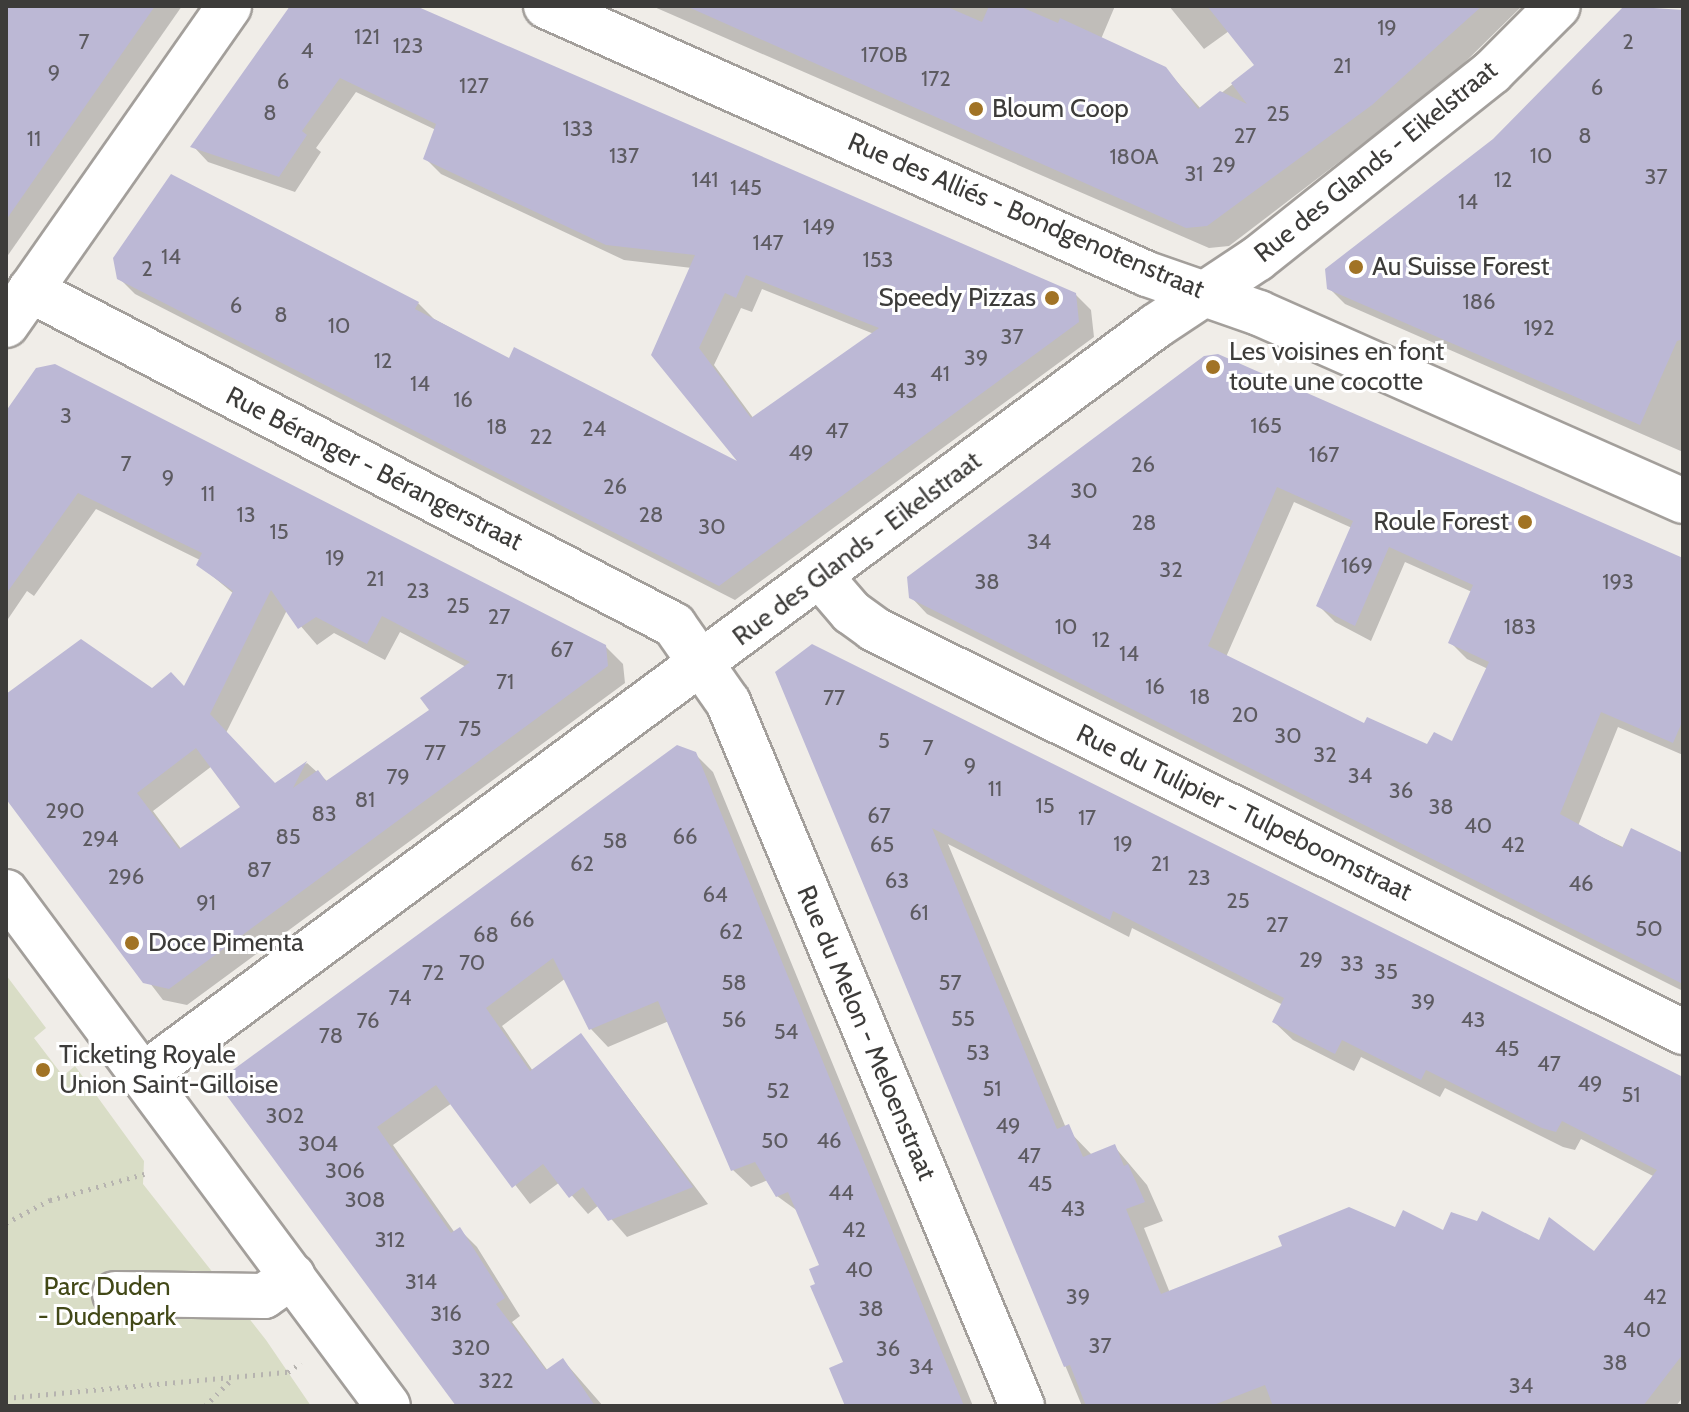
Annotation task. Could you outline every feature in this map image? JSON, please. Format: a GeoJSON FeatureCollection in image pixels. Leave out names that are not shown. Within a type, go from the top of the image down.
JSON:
{"type":"FeatureCollection","features":[{"type":"Feature","properties":{"kind":"street"},"geometry":{"type":"LineString","coordinates":[[18,307],[229,6]]}},
{"type":"Feature","properties":{"kind":"street","name":"Rue des Alliés - Bondgenotenstraat"},"geometry":{"type":"LineString","coordinates":[[546,6],[1147,274],[1205,293],[1683,501]]}},
{"type":"Feature","properties":{"kind":"street","name":"Rue des Glands - Eikelstraat"},"geometry":{"type":"LineString","coordinates":[[142,1076],[1205,293],[1257,259],[1492,72],[1558,6]]}},
{"type":"Feature","properties":{"kind":"street","name":"Rue Béranger - Bérangerstraat"},"geometry":{"type":"LineString","coordinates":[[18,307],[657,613],[674,625],[702,665]]}},
{"type":"Feature","properties":{"kind":"street","name":"Rue du Tulipier - Tulpeboomstraat"},"geometry":{"type":"LineString","coordinates":[[820,576],[851,612],[874,629],[1683,1032]]}},
{"type":"Feature","properties":{"kind":"street","name":"Rue du Melon - Meloenstraat"},"geometry":{"type":"LineString","coordinates":[[702,665],[728,702],[1022,1406]]}},
{"type":"Feature","properties":{"kind":"street"},"geometry":{"type":"LineString","coordinates":[[6,892],[388,1406]]}},
{"type":"Feature","properties":{"kind":"street"},"geometry":{"type":"LineString","coordinates":[[115,1294],[264,1296],[293,1276]]}},
{"type":"Feature","properties":{"kind":"path"},"geometry":{"type":"LineString","coordinates":[[6,1223],[50,1200],[144,1174]]}},
{"type":"Feature","properties":{"kind":"path"},"geometry":{"type":"LineString","coordinates":[[6,1398],[288,1372],[339,1338]]}},
{"type":"Feature","properties":{"kind":"path"},"geometry":{"type":"LineString","coordinates":[[205,1406],[234,1377]]}},
{"type":"Feature","properties":{"kind":"green space","name":"Parc Duden - Dudenpark"},"geometry":{"type":"Polygon","coordinates":[[[6,975],[46,1028],[34,1038],[63,1076],[75,1066],[144,1161],[143,1184],[266,1340],[311,1406],[6,1406],[6,975]]]}},
{"type":"Feature","properties":{"kind":"building"},"geometry":{"type":"Polygon","coordinates":[[[6,6],[155,6],[6,220],[6,6]]]}},
{"type":"Feature","properties":{"kind":"building"},"geometry":{"type":"Polygon","coordinates":[[[290,6],[416,6],[1076,293],[1079,322],[719,586],[117,279],[113,258],[171,174],[419,302],[415,309],[509,358],[514,347],[737,461],[651,355],[695,255],[606,245],[423,159],[436,124],[340,78],[302,131],[307,135],[279,177],[190,147],[290,6]],[[746,275],[736,298],[725,293],[699,348],[751,418],[879,328],[746,275]]]}},
{"type":"Feature","properties":{"kind":"building"},"geometry":{"type":"Polygon","coordinates":[[[686,6],[945,6],[982,22],[989,6],[1019,6],[1058,23],[1060,18],[1166,67],[1198,109],[1220,91],[1247,104],[1231,83],[1254,65],[1207,6],[1482,6],[1372,105],[1207,226],[1186,228],[686,6]]]}},
{"type":"Feature","properties":{"kind":"building"},"geometry":{"type":"Polygon","coordinates":[[[1624,6],[1683,10],[1683,339],[1677,341],[1640,425],[1327,289],[1325,269],[1493,139],[1624,6]]]}},
{"type":"Feature","properties":{"kind":"building"},"geometry":{"type":"Polygon","coordinates":[[[1218,354],[1683,558],[1683,720],[1673,743],[1601,712],[1560,814],[1622,848],[1631,828],[1683,853],[1683,984],[909,598],[907,577],[1204,356],[1218,354]],[[1277,487],[1208,646],[1364,723],[1367,717],[1427,744],[1434,732],[1452,741],[1489,662],[1448,643],[1473,585],[1389,547],[1355,626],[1316,606],[1353,521],[1277,487]]]}},
{"type":"Feature","properties":{"kind":"building"},"geometry":{"type":"Polygon","coordinates":[[[55,364],[606,645],[608,666],[169,989],[143,983],[6,799],[6,694],[81,639],[152,688],[171,672],[184,686],[233,591],[196,565],[202,553],[78,493],[6,594],[6,411],[36,368],[55,364]],[[271,590],[210,714],[275,783],[307,761],[293,788],[318,770],[326,781],[429,710],[420,698],[470,662],[382,616],[367,644],[316,617],[298,629],[271,590]],[[196,748],[137,793],[179,849],[240,807],[196,748]]]}},
{"type":"Feature","properties":{"kind":"building"},"geometry":{"type":"Polygon","coordinates":[[[812,644],[1683,1077],[1683,1354],[1643,1406],[1273,1406],[1265,1385],[1211,1406],[1086,1406],[1070,1365],[1064,1367],[775,672],[812,644]],[[932,828],[1057,1129],[1069,1124],[1083,1157],[1115,1144],[1124,1166],[1128,1164],[1145,1202],[1126,1209],[1161,1294],[1282,1246],[1278,1236],[1349,1207],[1395,1227],[1403,1210],[1443,1230],[1451,1212],[1477,1221],[1482,1211],[1539,1240],[1549,1217],[1594,1251],[1657,1170],[1562,1121],[1556,1132],[1542,1128],[1426,1070],[1421,1080],[1342,1040],[1335,1054],[1272,1022],[1284,998],[1113,911],[1110,920],[932,828]]]}},
{"type":"Feature","properties":{"kind":"building"},"geometry":{"type":"Polygon","coordinates":[[[677,745],[696,752],[964,1406],[845,1406],[829,1368],[843,1362],[810,1286],[815,1284],[809,1269],[819,1265],[788,1192],[776,1197],[755,1162],[731,1171],[658,1001],[589,1030],[553,958],[486,1008],[530,1071],[581,1033],[693,1187],[608,1221],[583,1187],[569,1198],[543,1164],[512,1188],[436,1085],[377,1127],[451,1233],[460,1227],[505,1298],[496,1304],[546,1370],[563,1358],[595,1406],[456,1406],[224,1092],[226,1075],[677,745]]]}},
{"type":"Feature","properties":{"kind":"place","name":"Bloum Coop"},"geometry":{"type":"Point","coordinates":[976,109]}},
{"type":"Feature","properties":{"kind":"place","name":"Au Suisse Forest"},"geometry":{"type":"Point","coordinates":[1356,267]}},
{"type":"Feature","properties":{"kind":"place","name":"Speedy Pizzas"},"geometry":{"type":"Point","coordinates":[1052,298]}},
{"type":"Feature","properties":{"kind":"place","name":"Les voisines en font toute une cocotte"},"geometry":{"type":"Point","coordinates":[1213,367]}},
{"type":"Feature","properties":{"kind":"place","name":"Roule Forest"},"geometry":{"type":"Point","coordinates":[1525,522]}},
{"type":"Feature","properties":{"kind":"place","name":"Doce Pimenta"},"geometry":{"type":"Point","coordinates":[132,943]}},
{"type":"Feature","properties":{"kind":"place","name":"Ticketing Royale Union Saint-Gilloise"},"geometry":{"type":"Point","coordinates":[43,1070]}}]}
